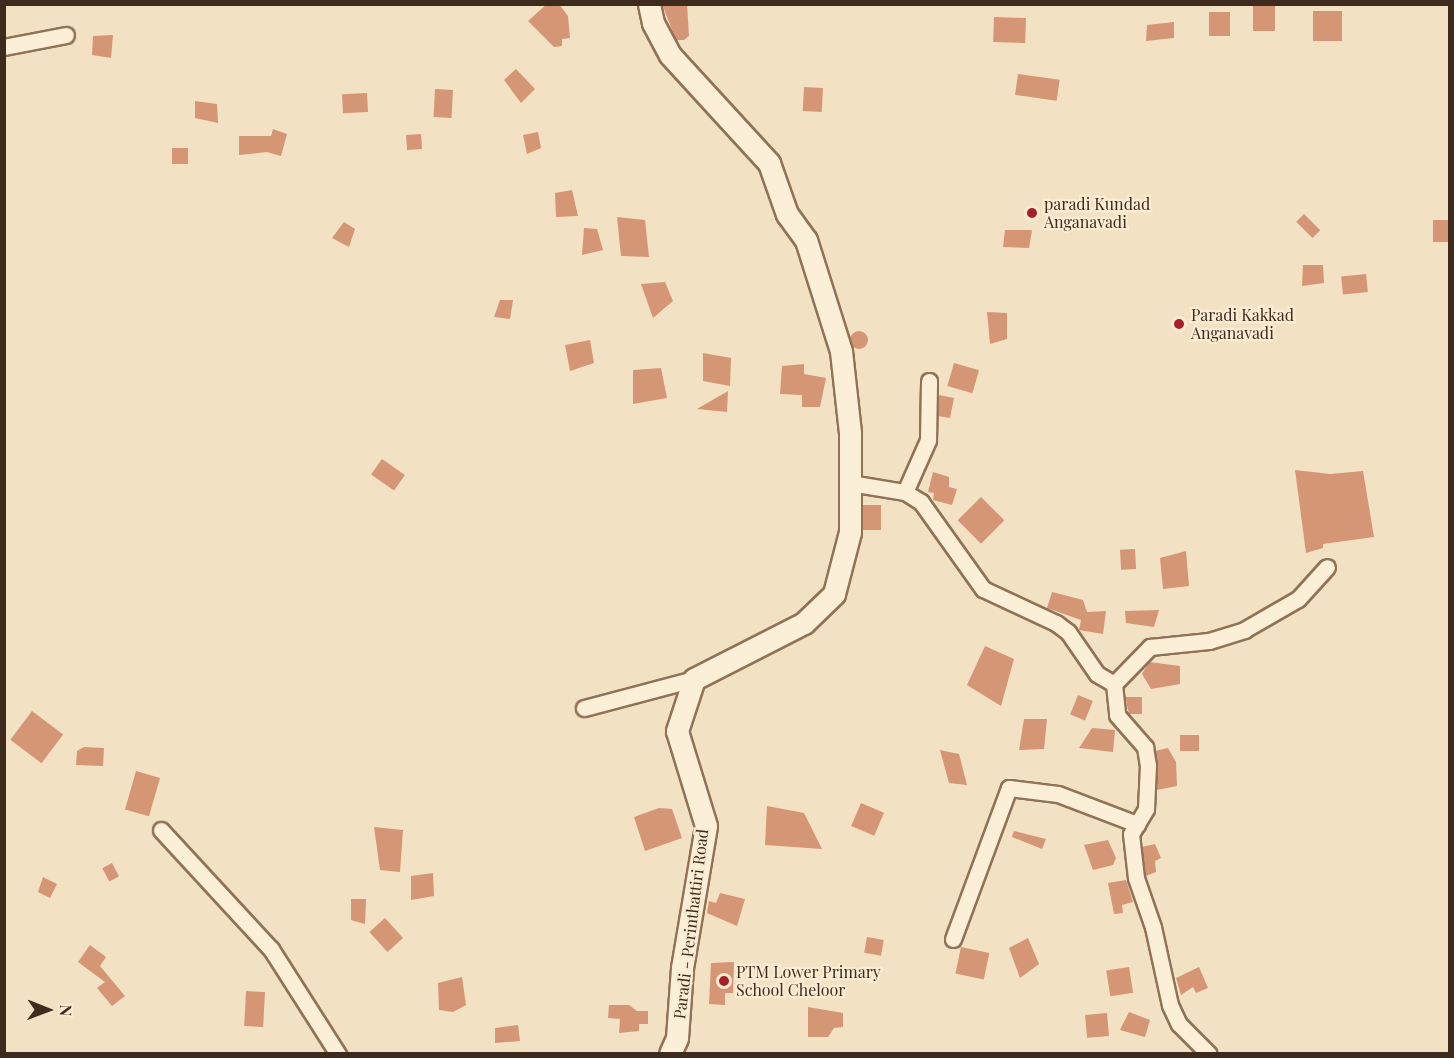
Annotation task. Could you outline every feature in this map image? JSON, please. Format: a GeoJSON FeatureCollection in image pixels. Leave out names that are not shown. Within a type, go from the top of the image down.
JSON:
{"type":"FeatureCollection","features":[{"type":"Feature","properties":{"kind":"main road"},"geometry":{"type":"LineString","coordinates":[[649,4],[653,23],[670,55],[769,163],[787,214],[817,264],[841,351],[850,483],[849,532],[834,594],[804,623],[694,679]]}},
{"type":"Feature","properties":{"kind":"main road","name":"Paradi - Perinthattiri Road"},"geometry":{"type":"LineString","coordinates":[[670,1053],[677,1038],[682,968],[706,826],[677,731],[694,679]]}},
{"type":"Feature","properties":{"kind":"street"},"geometry":{"type":"LineString","coordinates":[[4,47],[66,35]]}},
{"type":"Feature","properties":{"kind":"street"},"geometry":{"type":"LineString","coordinates":[[905,492],[928,440],[929,381]]}},
{"type":"Feature","properties":{"kind":"street"},"geometry":{"type":"LineString","coordinates":[[850,483],[905,492],[921,502],[983,589],[1056,623],[1068,632],[1097,674],[1114,684]]}},
{"type":"Feature","properties":{"kind":"street"},"geometry":{"type":"LineString","coordinates":[[1209,1053],[1179,1024],[1170,1005],[1130,850],[1147,799],[1145,747],[1117,715],[1114,684],[1150,647],[1209,641],[1244,630],[1298,599],[1327,567]]}},
{"type":"Feature","properties":{"kind":"street"},"geometry":{"type":"LineString","coordinates":[[584,708],[694,679]]}},
{"type":"Feature","properties":{"kind":"street"},"geometry":{"type":"LineString","coordinates":[[952,939],[1009,788],[1058,794],[1137,824]]}},
{"type":"Feature","properties":{"kind":"street"},"geometry":{"type":"LineString","coordinates":[[161,830],[272,949],[338,1053]]}},
{"type":"Feature","properties":{"kind":"building"},"geometry":{"type":"Polygon","coordinates":[[[547,4],[559,4],[568,16],[570,38],[562,39],[562,46],[554,47],[528,21],[547,4]]]}},
{"type":"Feature","properties":{"kind":"building"},"geometry":{"type":"Polygon","coordinates":[[[662,4],[687,4],[689,36],[684,40],[676,40],[662,4]]]}},
{"type":"Feature","properties":{"kind":"building"},"geometry":{"type":"Polygon","coordinates":[[[1253,4],[1275,4],[1275,31],[1253,31],[1253,4]]]}},
{"type":"Feature","properties":{"kind":"building"},"geometry":{"type":"Polygon","coordinates":[[[1313,11],[1342,11],[1342,41],[1313,41],[1313,11]]]}},
{"type":"Feature","properties":{"kind":"building"},"geometry":{"type":"Polygon","coordinates":[[[1209,12],[1230,12],[1230,36],[1209,36],[1209,12]]]}},
{"type":"Feature","properties":{"kind":"building"},"geometry":{"type":"Polygon","coordinates":[[[994,17],[1026,18],[1025,43],[993,42],[994,17]]]}},
{"type":"Feature","properties":{"kind":"building"},"geometry":{"type":"Polygon","coordinates":[[[1174,22],[1174,38],[1146,41],[1147,25],[1174,22]]]}},
{"type":"Feature","properties":{"kind":"building"},"geometry":{"type":"Polygon","coordinates":[[[113,35],[111,58],[92,55],[93,36],[113,35]]]}},
{"type":"Feature","properties":{"kind":"building"},"geometry":{"type":"Polygon","coordinates":[[[516,69],[535,89],[521,103],[504,80],[516,69]]]}},
{"type":"Feature","properties":{"kind":"building"},"geometry":{"type":"Polygon","coordinates":[[[1018,74],[1060,80],[1057,101],[1015,95],[1018,74]]]}},
{"type":"Feature","properties":{"kind":"building"},"geometry":{"type":"Polygon","coordinates":[[[804,87],[823,88],[822,112],[803,111],[804,87]]]}},
{"type":"Feature","properties":{"kind":"building"},"geometry":{"type":"Polygon","coordinates":[[[435,89],[453,90],[452,118],[434,117],[435,89]]]}},
{"type":"Feature","properties":{"kind":"building"},"geometry":{"type":"Polygon","coordinates":[[[367,93],[368,112],[343,113],[342,94],[367,93]]]}},
{"type":"Feature","properties":{"kind":"building"},"geometry":{"type":"Polygon","coordinates":[[[195,101],[217,104],[218,123],[195,118],[195,101]]]}},
{"type":"Feature","properties":{"kind":"building"},"geometry":{"type":"Polygon","coordinates":[[[273,129],[287,134],[281,156],[267,152],[239,155],[239,136],[271,136],[273,129]]]}},
{"type":"Feature","properties":{"kind":"building"},"geometry":{"type":"Polygon","coordinates":[[[538,132],[541,148],[527,154],[523,135],[538,132]]]}},
{"type":"Feature","properties":{"kind":"building"},"geometry":{"type":"Polygon","coordinates":[[[421,134],[422,149],[407,150],[406,135],[421,134]]]}},
{"type":"Feature","properties":{"kind":"building"},"geometry":{"type":"Polygon","coordinates":[[[172,148],[188,148],[188,164],[172,164],[172,148]]]}},
{"type":"Feature","properties":{"kind":"building"},"geometry":{"type":"Polygon","coordinates":[[[572,190],[578,216],[556,217],[555,193],[572,190]]]}},
{"type":"Feature","properties":{"kind":"building"},"geometry":{"type":"Polygon","coordinates":[[[1304,214],[1320,230],[1312,238],[1296,222],[1304,214]]]}},
{"type":"Feature","properties":{"kind":"building"},"geometry":{"type":"Polygon","coordinates":[[[617,217],[645,220],[649,257],[621,256],[617,217]]]}},
{"type":"Feature","properties":{"kind":"building"},"geometry":{"type":"Polygon","coordinates":[[[1433,220],[1449,220],[1449,242],[1433,242],[1433,220]]]}},
{"type":"Feature","properties":{"kind":"building"},"geometry":{"type":"Polygon","coordinates":[[[344,222],[355,229],[349,247],[332,238],[344,222]]]}},
{"type":"Feature","properties":{"kind":"building"},"geometry":{"type":"Polygon","coordinates":[[[584,228],[597,229],[603,250],[582,255],[584,228]]]}},
{"type":"Feature","properties":{"kind":"building"},"geometry":{"type":"Polygon","coordinates":[[[1005,230],[1032,230],[1029,248],[1003,247],[1005,230]]]}},
{"type":"Feature","properties":{"kind":"building"},"geometry":{"type":"Polygon","coordinates":[[[1303,265],[1323,265],[1324,283],[1302,286],[1303,265]]]}},
{"type":"Feature","properties":{"kind":"building"},"geometry":{"type":"Polygon","coordinates":[[[1366,274],[1368,292],[1343,295],[1341,277],[1366,274]]]}},
{"type":"Feature","properties":{"kind":"building"},"geometry":{"type":"Polygon","coordinates":[[[665,282],[673,301],[653,318],[641,284],[665,282]]]}},
{"type":"Feature","properties":{"kind":"building"},"geometry":{"type":"Polygon","coordinates":[[[500,300],[513,300],[510,319],[494,317],[500,300]]]}},
{"type":"Feature","properties":{"kind":"building"},"geometry":{"type":"Polygon","coordinates":[[[987,312],[1007,313],[1007,339],[990,344],[987,312]]]}},
{"type":"Feature","properties":{"kind":"building"},"geometry":{"type":"Polygon","coordinates":[[[859,331],[865,334],[868,340],[865,346],[859,349],[853,346],[850,340],[853,334],[859,331]]]}},
{"type":"Feature","properties":{"kind":"building"},"geometry":{"type":"Polygon","coordinates":[[[590,340],[594,363],[570,371],[565,345],[590,340]]]}},
{"type":"Feature","properties":{"kind":"building"},"geometry":{"type":"Polygon","coordinates":[[[703,353],[731,358],[730,386],[703,381],[703,353]]]}},
{"type":"Feature","properties":{"kind":"building"},"geometry":{"type":"Polygon","coordinates":[[[954,363],[979,370],[972,393],[947,386],[954,363]]]}},
{"type":"Feature","properties":{"kind":"building"},"geometry":{"type":"Polygon","coordinates":[[[804,364],[804,374],[826,378],[820,407],[802,407],[802,395],[780,394],[782,366],[804,364]]]}},
{"type":"Feature","properties":{"kind":"building"},"geometry":{"type":"Polygon","coordinates":[[[661,368],[667,398],[633,404],[633,370],[661,368]]]}},
{"type":"Feature","properties":{"kind":"building"},"geometry":{"type":"Polygon","coordinates":[[[728,391],[727,412],[697,409],[728,391]]]}},
{"type":"Feature","properties":{"kind":"building"},"geometry":{"type":"Polygon","coordinates":[[[939,395],[954,398],[950,418],[938,416],[939,395]]]}},
{"type":"Feature","properties":{"kind":"building"},"geometry":{"type":"Polygon","coordinates":[[[382,459],[405,475],[394,491],[371,475],[382,459]]]}},
{"type":"Feature","properties":{"kind":"building"},"geometry":{"type":"Polygon","coordinates":[[[1295,470],[1330,474],[1363,471],[1374,537],[1323,544],[1323,548],[1306,553],[1295,470]]]}},
{"type":"Feature","properties":{"kind":"building"},"geometry":{"type":"Polygon","coordinates":[[[933,472],[949,477],[949,487],[957,489],[952,505],[933,500],[934,493],[928,492],[933,472]]]}},
{"type":"Feature","properties":{"kind":"building"},"geometry":{"type":"Polygon","coordinates":[[[981,497],[1004,520],[981,544],[958,520],[981,497]]]}},
{"type":"Feature","properties":{"kind":"building"},"geometry":{"type":"Polygon","coordinates":[[[863,505],[881,505],[881,530],[863,530],[863,505]]]}},
{"type":"Feature","properties":{"kind":"building"},"geometry":{"type":"Polygon","coordinates":[[[1135,549],[1136,569],[1121,570],[1120,550],[1135,549]]]}},
{"type":"Feature","properties":{"kind":"building"},"geometry":{"type":"Polygon","coordinates":[[[1186,551],[1189,586],[1163,589],[1160,558],[1186,551]]]}},
{"type":"Feature","properties":{"kind":"building"},"geometry":{"type":"Polygon","coordinates":[[[1052,592],[1083,600],[1087,612],[1106,611],[1103,634],[1079,630],[1081,620],[1047,608],[1052,592]]]}},
{"type":"Feature","properties":{"kind":"building"},"geometry":{"type":"Polygon","coordinates":[[[1159,610],[1154,627],[1126,623],[1125,611],[1159,610]]]}},
{"type":"Feature","properties":{"kind":"building"},"geometry":{"type":"Polygon","coordinates":[[[985,646],[1014,659],[1001,706],[967,685],[985,646]]]}},
{"type":"Feature","properties":{"kind":"building"},"geometry":{"type":"Polygon","coordinates":[[[1149,662],[1180,666],[1180,684],[1151,689],[1142,674],[1149,662]]]}},
{"type":"Feature","properties":{"kind":"building"},"geometry":{"type":"Polygon","coordinates":[[[1078,695],[1093,701],[1085,720],[1070,714],[1078,695]]]}},
{"type":"Feature","properties":{"kind":"building"},"geometry":{"type":"Polygon","coordinates":[[[1125,697],[1142,697],[1142,714],[1129,714],[1125,697]]]}},
{"type":"Feature","properties":{"kind":"building"},"geometry":{"type":"Polygon","coordinates":[[[32,711],[63,734],[41,763],[10,740],[32,711]]]}},
{"type":"Feature","properties":{"kind":"building"},"geometry":{"type":"Polygon","coordinates":[[[1024,719],[1047,719],[1044,749],[1019,750],[1024,719]]]}},
{"type":"Feature","properties":{"kind":"building"},"geometry":{"type":"Polygon","coordinates":[[[1092,728],[1115,730],[1113,752],[1079,748],[1092,728]]]}},
{"type":"Feature","properties":{"kind":"building"},"geometry":{"type":"Polygon","coordinates":[[[1180,735],[1199,735],[1199,751],[1180,751],[1180,735]]]}},
{"type":"Feature","properties":{"kind":"building"},"geometry":{"type":"Polygon","coordinates":[[[84,747],[104,748],[103,766],[76,765],[77,751],[84,747]]]}},
{"type":"Feature","properties":{"kind":"building"},"geometry":{"type":"Polygon","coordinates":[[[1168,748],[1176,762],[1177,786],[1157,790],[1155,751],[1168,748]]]}},
{"type":"Feature","properties":{"kind":"building"},"geometry":{"type":"Polygon","coordinates":[[[940,750],[959,754],[967,785],[949,783],[940,750]]]}},
{"type":"Feature","properties":{"kind":"building"},"geometry":{"type":"Polygon","coordinates":[[[136,771],[160,778],[149,816],[125,809],[136,771]]]}},
{"type":"Feature","properties":{"kind":"building"},"geometry":{"type":"Polygon","coordinates":[[[861,803],[884,813],[874,836],[851,826],[861,803]]]}},
{"type":"Feature","properties":{"kind":"building"},"geometry":{"type":"Polygon","coordinates":[[[767,806],[804,813],[822,849],[765,845],[767,806]]]}},
{"type":"Feature","properties":{"kind":"building"},"geometry":{"type":"Polygon","coordinates":[[[659,808],[672,809],[682,838],[645,851],[634,817],[659,808]]]}},
{"type":"Feature","properties":{"kind":"building"},"geometry":{"type":"Polygon","coordinates":[[[374,827],[403,830],[400,872],[380,870],[374,827]]]}},
{"type":"Feature","properties":{"kind":"building"},"geometry":{"type":"Polygon","coordinates":[[[1014,831],[1046,839],[1042,849],[1012,837],[1014,831]]]}},
{"type":"Feature","properties":{"kind":"building"},"geometry":{"type":"Polygon","coordinates":[[[1108,840],[1116,858],[1113,865],[1093,870],[1084,845],[1108,840]]]}},
{"type":"Feature","properties":{"kind":"building"},"geometry":{"type":"Polygon","coordinates":[[[1155,844],[1161,858],[1155,861],[1156,872],[1146,876],[1142,847],[1155,844]]]}},
{"type":"Feature","properties":{"kind":"building"},"geometry":{"type":"Polygon","coordinates":[[[112,863],[119,876],[109,881],[102,868],[112,863]]]}},
{"type":"Feature","properties":{"kind":"building"},"geometry":{"type":"Polygon","coordinates":[[[433,873],[434,896],[411,900],[411,876],[433,873]]]}},
{"type":"Feature","properties":{"kind":"building"},"geometry":{"type":"Polygon","coordinates":[[[43,877],[57,884],[50,898],[38,892],[43,877]]]}},
{"type":"Feature","properties":{"kind":"building"},"geometry":{"type":"Polygon","coordinates":[[[1126,880],[1133,902],[1122,905],[1123,913],[1114,914],[1108,883],[1126,880]]]}},
{"type":"Feature","properties":{"kind":"building"},"geometry":{"type":"Polygon","coordinates":[[[720,893],[745,899],[737,926],[707,913],[709,901],[716,903],[720,893]]]}},
{"type":"Feature","properties":{"kind":"building"},"geometry":{"type":"Polygon","coordinates":[[[351,899],[366,899],[365,924],[351,920],[351,899]]]}},
{"type":"Feature","properties":{"kind":"building"},"geometry":{"type":"Polygon","coordinates":[[[385,918],[403,938],[387,952],[369,932],[385,918]]]}},
{"type":"Feature","properties":{"kind":"building"},"geometry":{"type":"Polygon","coordinates":[[[867,937],[884,940],[881,956],[864,953],[867,937]]]}},
{"type":"Feature","properties":{"kind":"building"},"geometry":{"type":"Polygon","coordinates":[[[1028,938],[1039,964],[1020,978],[1009,948],[1028,938]]]}},
{"type":"Feature","properties":{"kind":"building"},"geometry":{"type":"Polygon","coordinates":[[[90,945],[106,957],[100,966],[125,996],[112,1006],[97,988],[105,982],[78,962],[90,945]]]}},
{"type":"Feature","properties":{"kind":"building"},"geometry":{"type":"Polygon","coordinates":[[[961,947],[989,953],[984,979],[955,973],[961,947]]]}},
{"type":"Feature","properties":{"kind":"building"},"geometry":{"type":"Polygon","coordinates":[[[734,962],[733,993],[725,993],[725,1005],[709,1004],[711,963],[734,962]]]}},
{"type":"Feature","properties":{"kind":"building"},"geometry":{"type":"Polygon","coordinates":[[[1129,967],[1133,993],[1110,996],[1106,971],[1129,967]]]}},
{"type":"Feature","properties":{"kind":"building"},"geometry":{"type":"Polygon","coordinates":[[[1199,967],[1208,988],[1196,993],[1193,987],[1181,995],[1176,978],[1199,967]]]}},
{"type":"Feature","properties":{"kind":"building"},"geometry":{"type":"Polygon","coordinates":[[[462,977],[466,1005],[453,1012],[439,1010],[438,983],[462,977]]]}},
{"type":"Feature","properties":{"kind":"building"},"geometry":{"type":"Polygon","coordinates":[[[246,991],[265,992],[263,1027],[244,1026],[246,991]]]}},
{"type":"Feature","properties":{"kind":"building"},"geometry":{"type":"Polygon","coordinates":[[[609,1005],[629,1005],[637,1011],[648,1011],[648,1024],[639,1024],[639,1031],[619,1033],[620,1019],[608,1018],[609,1005]]]}},
{"type":"Feature","properties":{"kind":"building"},"geometry":{"type":"Polygon","coordinates":[[[808,1007],[843,1013],[843,1027],[834,1028],[828,1037],[808,1037],[808,1007]]]}},
{"type":"Feature","properties":{"kind":"building"},"geometry":{"type":"Polygon","coordinates":[[[1129,1012],[1150,1020],[1145,1037],[1120,1030],[1129,1012]]]}},
{"type":"Feature","properties":{"kind":"building"},"geometry":{"type":"Polygon","coordinates":[[[1107,1013],[1109,1036],[1087,1038],[1085,1015],[1107,1013]]]}},
{"type":"Feature","properties":{"kind":"building"},"geometry":{"type":"Polygon","coordinates":[[[518,1025],[520,1041],[495,1043],[495,1028],[518,1025]]]}},
{"type":"Feature","properties":{"kind":"place","name":"paradi Kundad Anganavadi"},"geometry":{"type":"Point","coordinates":[1032,213]}},
{"type":"Feature","properties":{"kind":"place","name":"Paradi Kakkad Anganavadi"},"geometry":{"type":"Point","coordinates":[1179,324]}},
{"type":"Feature","properties":{"kind":"place","name":"PTM Lower Primary School Cheloor"},"geometry":{"type":"Point","coordinates":[724,981]}}]}
